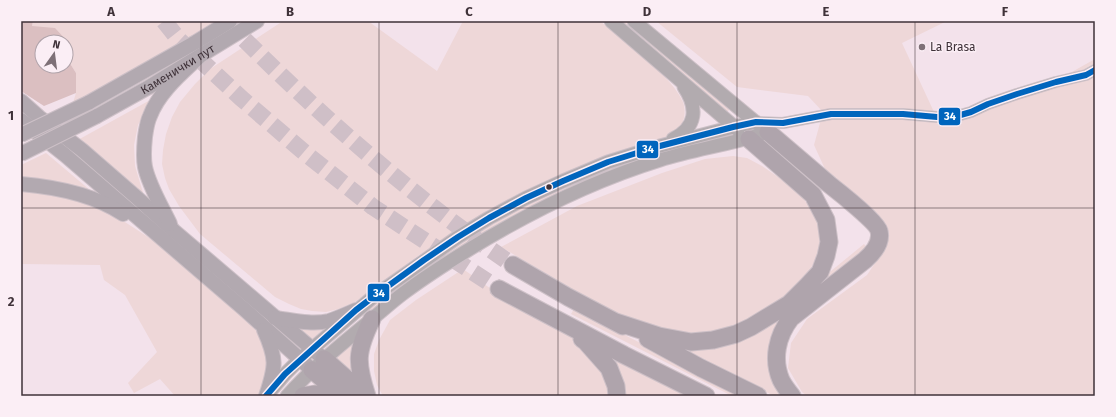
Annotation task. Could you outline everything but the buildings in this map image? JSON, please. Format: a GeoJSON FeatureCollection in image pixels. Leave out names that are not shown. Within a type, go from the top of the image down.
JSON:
{"type":"FeatureCollection","features":[{"type":"Feature","properties":{"kind":"highway"},"geometry":{"type":"LineString","coordinates":[[762,127],[852,203],[877,227],[880,232],[878,244],[872,254],[855,269],[791,318],[783,330],[778,344],[778,372],[792,396]]}},
{"type":"Feature","properties":{"kind":"highway"},"geometry":{"type":"LineString","coordinates":[[614,321],[659,336],[691,342],[713,340],[736,334],[750,328],[789,304],[820,272],[829,242],[826,220],[813,195],[749,139]]}},
{"type":"Feature","properties":{"kind":"highway"},"geometry":{"type":"LineString","coordinates":[[513,265],[568,297],[701,368],[758,396]]}},
{"type":"Feature","properties":{"kind":"highway"},"geometry":{"type":"LineString","coordinates":[[499,289],[556,320],[706,396]]}},
{"type":"Feature","properties":{"kind":"highway"},"geometry":{"type":"LineString","coordinates":[[366,396],[358,358],[360,347],[372,319]]}},
{"type":"Feature","properties":{"kind":"highway"},"geometry":{"type":"LineString","coordinates":[[556,320],[586,342],[608,368],[616,386],[617,396]]}},
{"type":"Feature","properties":{"kind":"highway"},"geometry":{"type":"LineString","coordinates":[[312,360],[366,396]]}},
{"type":"Feature","properties":{"kind":"highway"},"geometry":{"type":"LineString","coordinates":[[312,360],[343,396]]}},
{"type":"Feature","properties":{"kind":"highway"},"geometry":{"type":"LineString","coordinates":[[303,396],[315,394],[328,396]]}},
{"type":"Feature","properties":{"kind":"main road","name":"Каменички пут"},"geometry":{"type":"LineString","coordinates":[[21,135],[88,103],[230,21]]}},
{"type":"Feature","properties":{"kind":"main road","name":"Каменички пут"},"geometry":{"type":"LineString","coordinates":[[21,154],[97,116],[149,87],[257,21]]}},
{"type":"Feature","properties":{"kind":"main road"},"geometry":{"type":"LineString","coordinates":[[174,231],[145,168],[143,150],[150,116],[158,100],[170,85],[199,57]]}},
{"type":"Feature","properties":{"kind":"main road"},"geometry":{"type":"LineString","coordinates":[[21,101],[88,155],[274,318],[312,360]]}},
{"type":"Feature","properties":{"kind":"main road"},"geometry":{"type":"LineString","coordinates":[[21,120],[65,155],[261,325],[312,360]]}},
{"type":"Feature","properties":{"kind":"main road"},"geometry":{"type":"LineString","coordinates":[[21,184],[39,186],[84,196],[111,206],[169,245]]}},
{"type":"Feature","properties":{"kind":"main road"},"geometry":{"type":"LineString","coordinates":[[274,318],[300,322],[328,321],[356,310]]}},
{"type":"Feature","properties":{"kind":"main road"},"geometry":{"type":"LineString","coordinates":[[261,325],[273,354],[274,367],[266,396]]}},
{"type":"Feature","properties":{"kind":"street"},"geometry":{"type":"LineString","coordinates":[[611,21],[733,127],[749,139]]}},
{"type":"Feature","properties":{"kind":"street"},"geometry":{"type":"LineString","coordinates":[[634,21],[762,127]]}},
{"type":"Feature","properties":{"kind":"street"},"geometry":{"type":"LineString","coordinates":[[288,396],[300,381],[312,360],[356,310],[373,297],[458,237],[495,215],[526,198],[601,165],[656,147],[733,127],[762,127],[831,114],[903,114],[936,117],[957,116],[1017,94],[1056,82],[1086,75],[1095,70]]}},
{"type":"Feature","properties":{"kind":"street"},"geometry":{"type":"LineString","coordinates":[[656,147],[680,135],[687,130],[691,123],[694,113],[693,104],[690,95],[679,79]]}},
{"type":"Feature","properties":{"kind":"street"},"geometry":{"type":"LineString","coordinates":[[266,396],[285,374],[312,360],[372,319],[435,270],[501,230],[555,202],[600,182],[660,160],[749,139],[762,127],[783,124]]}},
{"type":"Feature","properties":{"kind":"shaded area"},"geometry":{"type":"Polygon","coordinates":[[[21,21],[33,21],[32,26],[55,28],[61,34],[34,34],[34,74],[74,74],[74,70],[76,73],[76,93],[44,106],[21,91],[21,21]]]}},
{"type":"Feature","properties":{"kind":"shaded area"},"geometry":{"type":"Polygon","coordinates":[[[33,21],[225,21],[72,106],[76,93],[76,73],[74,70],[74,34],[50,34],[32,26],[33,21]]]}},
{"type":"Feature","properties":{"kind":"shaded area"},"geometry":{"type":"Polygon","coordinates":[[[283,21],[368,21],[437,71],[463,21],[600,21],[669,81],[683,102],[685,112],[684,119],[679,128],[650,145],[486,216],[419,255],[355,302],[326,312],[301,309],[275,297],[200,234],[179,206],[169,189],[162,164],[166,134],[172,117],[180,102],[195,84],[210,69],[283,21]]]}},
{"type":"Feature","properties":{"kind":"shaded area"},"geometry":{"type":"Polygon","coordinates":[[[618,21],[626,21],[731,108],[727,112],[618,21]]]}},
{"type":"Feature","properties":{"kind":"shaded area"},"geometry":{"type":"Polygon","coordinates":[[[656,21],[947,21],[902,43],[934,112],[960,110],[1070,73],[1095,59],[1095,396],[807,396],[802,392],[788,368],[791,343],[807,319],[867,275],[886,247],[889,232],[872,209],[825,169],[814,145],[823,112],[808,96],[737,87],[656,21]]]}},
{"type":"Feature","properties":{"kind":"shaded area"},"geometry":{"type":"Polygon","coordinates":[[[152,99],[138,125],[134,145],[135,166],[144,196],[76,141],[152,99]]]}},
{"type":"Feature","properties":{"kind":"shaded area"},"geometry":{"type":"Polygon","coordinates":[[[671,147],[672,150],[578,184],[507,219],[432,265],[369,313],[366,310],[430,263],[506,216],[576,181],[671,147]]]}},
{"type":"Feature","properties":{"kind":"shaded area"},"geometry":{"type":"Polygon","coordinates":[[[46,153],[97,196],[21,179],[21,165],[46,153]]]}},
{"type":"Feature","properties":{"kind":"shaded area"},"geometry":{"type":"Polygon","coordinates":[[[733,156],[747,158],[762,166],[801,195],[816,216],[821,233],[820,250],[811,268],[795,287],[781,299],[733,329],[692,335],[660,329],[615,314],[501,247],[577,206],[662,173],[705,159],[733,156]]]}},
{"type":"Feature","properties":{"kind":"shaded area"},"geometry":{"type":"Polygon","coordinates":[[[21,191],[37,192],[81,201],[108,211],[168,250],[253,321],[271,354],[262,396],[175,396],[160,379],[134,393],[128,383],[157,352],[125,295],[104,280],[100,265],[21,264],[21,191]]]}},
{"type":"Feature","properties":{"kind":"shaded area"},"geometry":{"type":"Polygon","coordinates":[[[864,244],[867,248],[784,316],[784,396],[774,396],[679,346],[753,335],[864,244]]]}},
{"type":"Feature","properties":{"kind":"shaded area"},"geometry":{"type":"Polygon","coordinates":[[[463,269],[501,296],[553,324],[585,346],[606,371],[612,396],[383,396],[377,385],[374,371],[374,354],[379,340],[390,320],[416,300],[463,269]]]}},
{"type":"Feature","properties":{"kind":"shaded area"},"geometry":{"type":"Polygon","coordinates":[[[574,309],[744,396],[732,396],[571,314],[574,309]]]}},
{"type":"Feature","properties":{"kind":"shaded area"},"geometry":{"type":"Polygon","coordinates":[[[329,325],[311,340],[295,326],[329,325]]]}},
{"type":"Feature","properties":{"kind":"shaded area"},"geometry":{"type":"Polygon","coordinates":[[[358,336],[356,380],[334,359],[358,336]]]}},
{"type":"Feature","properties":{"kind":"shaded area"},"geometry":{"type":"Polygon","coordinates":[[[612,359],[687,396],[624,396],[625,386],[612,359]]]}},
{"type":"Feature","properties":{"kind":"tunnel"},"geometry":{"type":"LineString","coordinates":[[164,21],[179,40],[241,98],[305,153],[373,207],[499,289]]}},
{"type":"Feature","properties":{"kind":"tunnel"},"geometry":{"type":"LineString","coordinates":[[227,22],[294,88],[364,151],[437,210],[513,265]]}},
{"type":"Feature","properties":{"kind":"transit line","name":"34"},"geometry":{"type":"LineString","coordinates":[[266,396],[285,374],[356,310],[424,260],[489,218],[526,198],[608,162],[656,147],[756,122],[783,123],[831,114],[903,114],[937,117],[957,116],[1017,94],[1056,82],[1086,75],[1095,70]]}},
{"type":"Feature","properties":{"kind":"place","name":"La Brasa"},"geometry":{"type":"Point","coordinates":[922,47]}}]}
